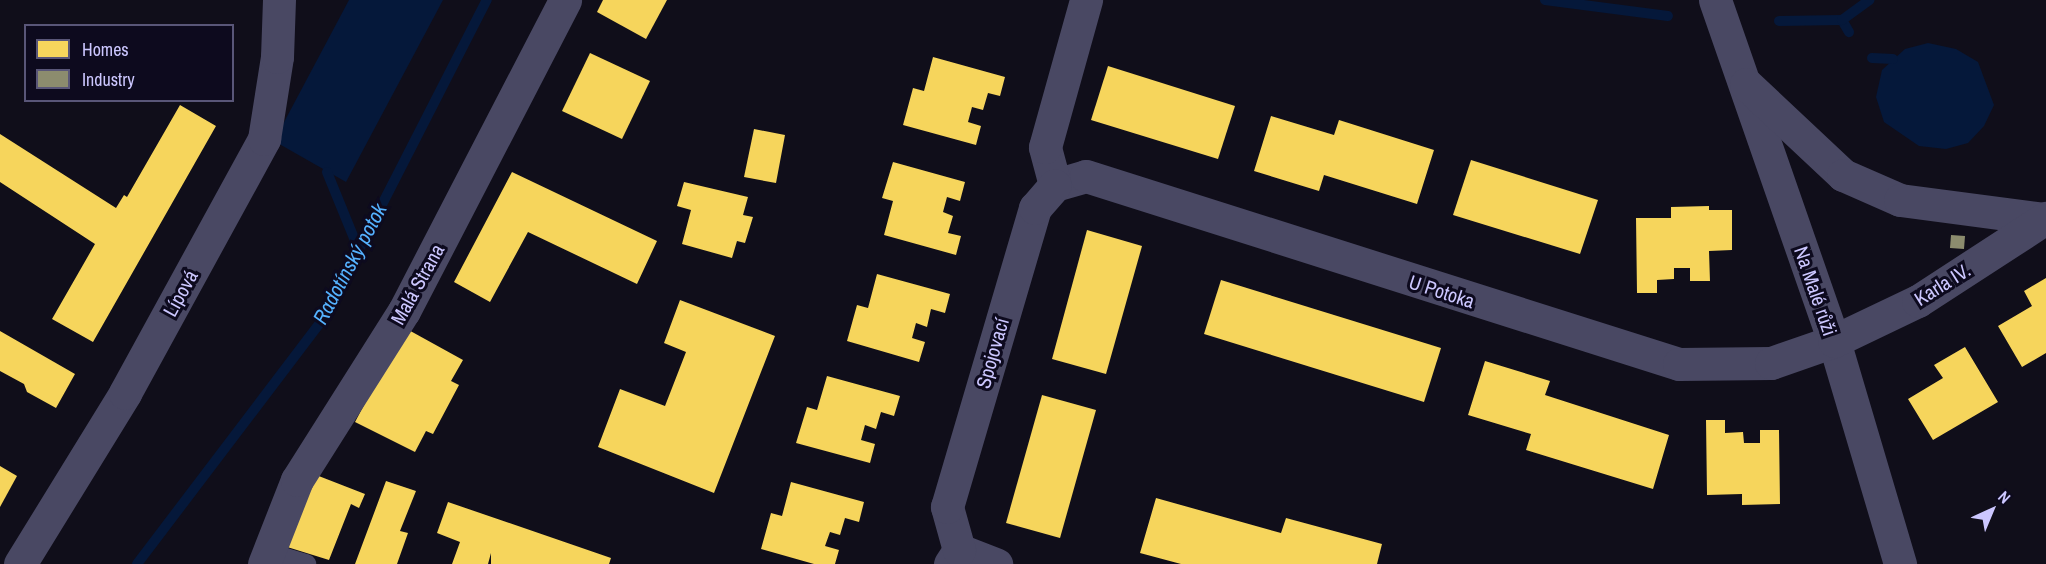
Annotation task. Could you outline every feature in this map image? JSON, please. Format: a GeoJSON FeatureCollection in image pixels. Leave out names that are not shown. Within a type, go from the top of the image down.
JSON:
{"type":"FeatureCollection","features":[{"type":"Feature","properties":{"kind":"street","name":"Lípová"},"geometry":{"type":"LineString","coordinates":[[20,564],[125,393],[264,139],[277,57],[279,0]]}},
{"type":"Feature","properties":{"kind":"street","name":"Malá Strana"},"geometry":{"type":"LineString","coordinates":[[265,558],[297,480],[404,311],[565,0]]}},
{"type":"Feature","properties":{"kind":"street"},"geometry":{"type":"LineString","coordinates":[[1055,185],[1045,147],[1086,0]]}},
{"type":"Feature","properties":{"kind":"street","name":"Na Malé růži"},"geometry":{"type":"LineString","coordinates":[[1719,10],[1834,341],[1900,564]]}},
{"type":"Feature","properties":{"kind":"street"},"geometry":{"type":"LineString","coordinates":[[1743,81],[1844,175],[1900,200],[2045,218]]}},
{"type":"Feature","properties":{"kind":"street","name":"U Potoka"},"geometry":{"type":"LineString","coordinates":[[1055,185],[1086,176],[1678,364],[1771,363],[1834,341]]}},
{"type":"Feature","properties":{"kind":"street","name":"Spojovací"},"geometry":{"type":"LineString","coordinates":[[955,557],[947,507],[1035,208],[1055,185]]}},
{"type":"Feature","properties":{"kind":"street","name":"Karla IV."},"geometry":{"type":"LineString","coordinates":[[1834,341],[1918,301],[2045,218]]}},
{"type":"Feature","properties":{"kind":"street"},"geometry":{"type":"LineString","coordinates":[[955,557],[996,564]]}},
{"type":"Feature","properties":{"kind":"lane"},"geometry":{"type":"LineString","coordinates":[[265,558],[306,564]]}},
{"type":"Feature","properties":{"kind":"water"},"geometry":{"type":"Polygon","coordinates":[[[349,0],[443,0],[346,182],[274,141],[349,0]]]}},
{"type":"Feature","properties":{"kind":"water"},"geometry":{"type":"Polygon","coordinates":[[[1928,43],[1956,49],[1978,62],[1994,105],[1984,126],[1968,143],[1946,149],[1919,146],[1884,122],[1876,97],[1882,70],[1905,49],[1928,43]]]}},
{"type":"Feature","properties":{"kind":"building: Homes"},"geometry":{"type":"Polygon","coordinates":[[[603,0],[667,0],[646,39],[597,12],[603,0]]]}},
{"type":"Feature","properties":{"kind":"building: Homes"},"geometry":{"type":"Polygon","coordinates":[[[590,53],[650,81],[622,139],[562,111],[590,53]]]}},
{"type":"Feature","properties":{"kind":"building: Homes"},"geometry":{"type":"Polygon","coordinates":[[[933,57],[1005,77],[1000,96],[988,93],[983,110],[972,107],[968,122],[981,126],[976,145],[903,125],[913,88],[924,91],[933,57]]]}},
{"type":"Feature","properties":{"kind":"building: Homes"},"geometry":{"type":"Polygon","coordinates":[[[1108,66],[1235,106],[1218,159],[1091,120],[1108,66]]]}},
{"type":"Feature","properties":{"kind":"building: Homes"},"geometry":{"type":"Polygon","coordinates":[[[180,105],[216,126],[93,342],[52,319],[95,244],[0,182],[0,134],[116,208],[124,195],[127,197],[180,105]]]}},
{"type":"Feature","properties":{"kind":"building: Homes"},"geometry":{"type":"Polygon","coordinates":[[[1271,116],[1334,135],[1339,120],[1434,150],[1417,204],[1324,175],[1319,191],[1254,171],[1271,116]]]}},
{"type":"Feature","properties":{"kind":"building: Homes"},"geometry":{"type":"Polygon","coordinates":[[[754,129],[785,135],[776,183],[744,177],[754,129]]]}},
{"type":"Feature","properties":{"kind":"building: Homes"},"geometry":{"type":"Polygon","coordinates":[[[1471,160],[1598,200],[1580,254],[1453,215],[1471,160]]]}},
{"type":"Feature","properties":{"kind":"building: Homes"},"geometry":{"type":"Polygon","coordinates":[[[893,162],[965,182],[960,201],[947,197],[943,212],[953,216],[948,233],[961,236],[956,255],[884,235],[893,201],[882,198],[893,162]]]}},
{"type":"Feature","properties":{"kind":"building: Homes"},"geometry":{"type":"Polygon","coordinates":[[[512,172],[657,241],[637,284],[528,232],[490,302],[454,282],[512,172]]]}},
{"type":"Feature","properties":{"kind":"building: Homes"},"geometry":{"type":"Polygon","coordinates":[[[684,182],[748,197],[743,215],[753,217],[745,243],[737,241],[732,258],[682,244],[691,210],[677,206],[684,182]]]}},
{"type":"Feature","properties":{"kind":"building: Homes"},"geometry":{"type":"Polygon","coordinates":[[[1709,206],[1709,210],[1732,210],[1732,250],[1709,251],[1710,281],[1690,281],[1690,268],[1674,268],[1674,279],[1657,280],[1657,293],[1637,293],[1636,218],[1671,218],[1671,207],[1709,206]]]}},
{"type":"Feature","properties":{"kind":"building: Homes"},"geometry":{"type":"Polygon","coordinates":[[[1087,230],[1142,246],[1106,374],[1052,359],[1087,230]]]}},
{"type":"Feature","properties":{"kind":"building: Homes"},"geometry":{"type":"Polygon","coordinates":[[[877,274],[950,294],[945,313],[931,309],[927,327],[916,323],[912,338],[925,342],[919,362],[847,341],[857,305],[868,308],[877,274]]]}},
{"type":"Feature","properties":{"kind":"building: Homes"},"geometry":{"type":"Polygon","coordinates":[[[2046,278],[2046,353],[2022,367],[1998,326],[2032,306],[2024,291],[2046,278]]]}},
{"type":"Feature","properties":{"kind":"building: Homes"},"geometry":{"type":"Polygon","coordinates":[[[1221,280],[1441,348],[1424,402],[1204,334],[1221,280]]]}},
{"type":"Feature","properties":{"kind":"building: Homes"},"geometry":{"type":"Polygon","coordinates":[[[680,300],[775,336],[714,493],[598,447],[620,389],[665,406],[686,352],[664,343],[680,300]]]}},
{"type":"Feature","properties":{"kind":"building: Homes"},"geometry":{"type":"Polygon","coordinates":[[[405,328],[463,360],[451,381],[459,385],[433,434],[426,431],[415,452],[355,422],[405,328]]]}},
{"type":"Feature","properties":{"kind":"building: Homes"},"geometry":{"type":"Polygon","coordinates":[[[0,331],[75,374],[56,408],[27,392],[24,384],[0,371],[0,331]]]}},
{"type":"Feature","properties":{"kind":"building: Homes"},"geometry":{"type":"Polygon","coordinates":[[[1965,347],[1998,402],[1933,440],[1908,399],[1943,378],[1934,365],[1965,347]]]}},
{"type":"Feature","properties":{"kind":"building: Homes"},"geometry":{"type":"Polygon","coordinates":[[[1485,361],[1550,381],[1545,395],[1669,435],[1653,489],[1526,450],[1531,434],[1468,415],[1485,361]]]}},
{"type":"Feature","properties":{"kind":"building: Homes"},"geometry":{"type":"Polygon","coordinates":[[[827,376],[900,396],[894,416],[881,412],[876,429],[865,425],[861,440],[875,444],[870,463],[796,443],[807,407],[817,410],[827,376]]]}},
{"type":"Feature","properties":{"kind":"building: Homes"},"geometry":{"type":"Polygon","coordinates":[[[1042,395],[1096,410],[1060,538],[1006,523],[1042,395]]]}},
{"type":"Feature","properties":{"kind":"building: Homes"},"geometry":{"type":"Polygon","coordinates":[[[1706,420],[1725,420],[1725,433],[1743,432],[1744,443],[1760,443],[1760,430],[1779,430],[1780,504],[1742,505],[1742,494],[1707,495],[1706,420]]]}},
{"type":"Feature","properties":{"kind":"building: Homes"},"geometry":{"type":"Polygon","coordinates":[[[0,466],[17,476],[0,507],[0,466]]]}},
{"type":"Feature","properties":{"kind":"building: Homes"},"geometry":{"type":"Polygon","coordinates":[[[311,473],[365,494],[359,508],[351,504],[329,560],[284,546],[311,473]]]}},
{"type":"Feature","properties":{"kind":"building: Homes"},"geometry":{"type":"Polygon","coordinates":[[[386,481],[416,491],[400,531],[408,533],[397,564],[355,564],[386,481]]]}},
{"type":"Feature","properties":{"kind":"building: Homes"},"geometry":{"type":"Polygon","coordinates":[[[791,482],[864,502],[859,522],[845,518],[840,535],[830,532],[825,546],[839,550],[835,564],[814,564],[761,549],[771,513],[782,516],[791,482]]]}},
{"type":"Feature","properties":{"kind":"building: Homes"},"geometry":{"type":"Polygon","coordinates":[[[1156,498],[1281,533],[1286,518],[1382,544],[1377,564],[1181,564],[1140,553],[1156,498]]]}},
{"type":"Feature","properties":{"kind":"building: Homes"},"geometry":{"type":"Polygon","coordinates":[[[448,502],[611,558],[609,564],[491,564],[491,553],[488,564],[452,564],[460,542],[437,533],[448,502]]]}},
{"type":"Feature","properties":{"kind":"building: Industry"},"geometry":{"type":"Polygon","coordinates":[[[1951,235],[1965,236],[1964,249],[1950,248],[1951,235]]]}},
{"type":"Feature","properties":{"kind":"waterway","name":"Radotínský potok"},"geometry":{"type":"LineString","coordinates":[[137,564],[325,316],[487,0]]}},
{"type":"Feature","properties":{"kind":"waterway","name":"Radotínský potok"},"geometry":{"type":"LineString","coordinates":[[1545,0],[1668,16]]}},
{"type":"Feature","properties":{"kind":"waterway","name":"Radotínský potok"},"geometry":{"type":"LineString","coordinates":[[1779,21],[1842,20],[1870,0]]}},
{"type":"Feature","properties":{"kind":"waterway"},"geometry":{"type":"LineString","coordinates":[[1842,20],[1849,32]]}},
{"type":"Feature","properties":{"kind":"waterway"},"geometry":{"type":"LineString","coordinates":[[1872,58],[1893,59]]}},
{"type":"Feature","properties":{"kind":"waterway"},"geometry":{"type":"LineString","coordinates":[[327,172],[358,248]]}}]}
